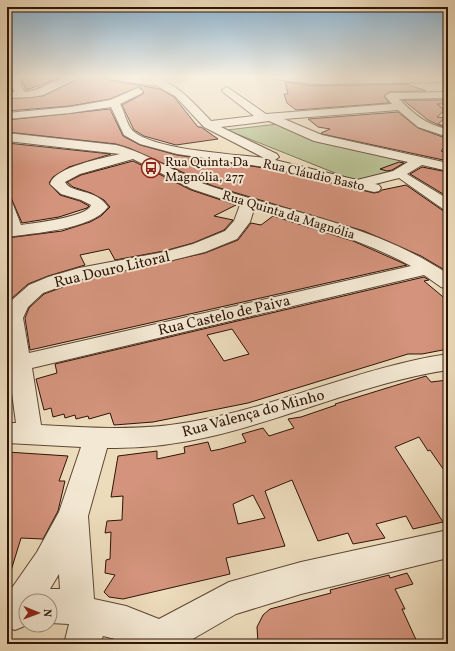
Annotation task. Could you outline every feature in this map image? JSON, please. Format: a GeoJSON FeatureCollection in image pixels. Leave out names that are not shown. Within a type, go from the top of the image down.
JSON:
{"type":"FeatureCollection","features":[{"type":"Feature","properties":{"kind":"street"},"geometry":{"type":"LineString","coordinates":[[7,116],[92,106]]}},
{"type":"Feature","properties":{"kind":"street","name":"Rua Cláudio Basto"},"geometry":{"type":"LineString","coordinates":[[116,106],[125,129],[130,134],[155,144],[275,164],[374,188]]}},
{"type":"Feature","properties":{"kind":"street"},"geometry":{"type":"LineString","coordinates":[[191,106],[208,125],[266,152],[275,160],[275,164]]}},
{"type":"Feature","properties":{"kind":"street"},"geometry":{"type":"LineString","coordinates":[[252,106],[268,117],[318,138],[448,167]]}},
{"type":"Feature","properties":{"kind":"street"},"geometry":{"type":"LineString","coordinates":[[208,125],[268,117],[401,107],[416,123],[448,133]]}},
{"type":"Feature","properties":{"kind":"street","name":"Rua Quinta da Magnólia"},"geometry":{"type":"LineString","coordinates":[[7,137],[116,149],[135,154],[190,183],[366,237],[405,254],[428,268],[448,283]]}},
{"type":"Feature","properties":{"kind":"street"},"geometry":{"type":"LineString","coordinates":[[7,206],[11,231],[80,219],[95,214],[100,207],[96,201],[62,188],[57,184],[58,180],[75,171],[135,154],[155,144]]}},
{"type":"Feature","properties":{"kind":"street"},"geometry":{"type":"LineString","coordinates":[[356,184],[398,174],[419,160]]}},
{"type":"Feature","properties":{"kind":"street"},"geometry":{"type":"LineString","coordinates":[[406,178],[448,206]]}},
{"type":"Feature","properties":{"kind":"street","name":"Rua Douro Litoral"},"geometry":{"type":"LineString","coordinates":[[18,433],[19,362],[13,318],[20,304],[36,289],[55,281],[79,274],[165,257],[199,248],[231,235],[242,222],[248,202]]}},
{"type":"Feature","properties":{"kind":"street","name":"Rua Castelo de Paiva"},"geometry":{"type":"LineString","coordinates":[[19,362],[428,268]]}},
{"type":"Feature","properties":{"kind":"street","name":"Rua Valença do Minho"},"geometry":{"type":"LineString","coordinates":[[18,433],[97,438],[153,438],[190,433],[224,425],[403,370],[448,362]]}},
{"type":"Feature","properties":{"kind":"street"},"geometry":{"type":"LineString","coordinates":[[16,613],[48,563],[73,516],[97,438]]}},
{"type":"Feature","properties":{"kind":"street"},"geometry":{"type":"LineString","coordinates":[[73,516],[73,618],[132,626],[148,632],[160,643],[180,626],[229,599],[301,578],[448,544]]}},
{"type":"Feature","properties":{"kind":"green space"},"geometry":{"type":"Polygon","coordinates":[[[278,124],[305,137],[407,162],[391,172],[355,181],[227,130],[278,124]]]}},
{"type":"Feature","properties":{"kind":"building"},"geometry":{"type":"Polygon","coordinates":[[[7,106],[65,106],[7,111],[7,106]]]}},
{"type":"Feature","properties":{"kind":"building"},"geometry":{"type":"Polygon","coordinates":[[[123,106],[182,106],[198,127],[201,127],[218,139],[176,145],[144,136],[134,130],[123,106]]]}},
{"type":"Feature","properties":{"kind":"building"},"geometry":{"type":"Polygon","coordinates":[[[291,106],[344,106],[296,110],[291,106]]]}},
{"type":"Feature","properties":{"kind":"building"},"geometry":{"type":"Polygon","coordinates":[[[411,106],[440,106],[445,110],[437,117],[445,118],[438,124],[448,127],[441,126],[428,120],[411,106]]]}},
{"type":"Feature","properties":{"kind":"building"},"geometry":{"type":"Polygon","coordinates":[[[110,109],[123,136],[140,145],[177,155],[278,170],[374,193],[406,185],[442,210],[448,212],[448,272],[421,256],[364,231],[213,186],[129,148],[116,144],[7,132],[7,120],[110,109]]]}},
{"type":"Feature","properties":{"kind":"building"},"geometry":{"type":"Polygon","coordinates":[[[398,112],[418,128],[448,139],[448,143],[441,151],[448,153],[448,161],[322,134],[321,133],[330,129],[318,127],[308,119],[398,112]]]}},
{"type":"Feature","properties":{"kind":"building"},"geometry":{"type":"Polygon","coordinates":[[[7,143],[111,154],[69,167],[53,177],[49,183],[60,195],[80,201],[89,206],[87,208],[59,217],[22,223],[12,200],[7,179],[8,177],[12,176],[7,167],[7,143]]]}},
{"type":"Feature","properties":{"kind":"building"},"geometry":{"type":"Polygon","coordinates":[[[133,161],[191,190],[236,205],[214,216],[233,220],[224,230],[193,243],[164,251],[115,260],[109,249],[80,255],[85,265],[48,276],[28,284],[11,299],[7,305],[7,238],[62,231],[90,222],[101,216],[110,207],[104,200],[91,193],[73,187],[67,182],[81,175],[133,161]]]}},
{"type":"Feature","properties":{"kind":"building"},"geometry":{"type":"Polygon","coordinates":[[[399,162],[404,163],[392,170],[387,171],[380,169],[399,162]]]}},
{"type":"Feature","properties":{"kind":"building"},"geometry":{"type":"Polygon","coordinates":[[[422,167],[448,172],[448,197],[410,174],[422,167]]]}},
{"type":"Feature","properties":{"kind":"building"},"geometry":{"type":"Polygon","coordinates":[[[273,216],[353,241],[407,265],[30,350],[25,318],[29,308],[44,294],[82,280],[205,253],[238,240],[251,223],[261,225],[273,216]]]}},
{"type":"Feature","properties":{"kind":"building"},"geometry":{"type":"Polygon","coordinates":[[[424,277],[429,280],[424,281],[448,301],[448,349],[422,354],[408,354],[248,403],[153,422],[114,425],[110,413],[89,419],[88,416],[76,419],[75,415],[65,418],[64,414],[53,417],[51,408],[44,410],[36,379],[57,373],[55,364],[424,277]],[[232,329],[207,335],[224,361],[249,354],[232,329]]]}},
{"type":"Feature","properties":{"kind":"building"},"geometry":{"type":"Polygon","coordinates":[[[426,376],[431,382],[448,380],[448,476],[419,437],[395,447],[443,522],[413,529],[406,516],[376,524],[385,538],[353,544],[348,533],[318,541],[292,480],[265,491],[285,546],[226,558],[230,574],[123,599],[109,597],[104,592],[115,575],[105,573],[106,560],[110,559],[111,532],[105,533],[107,521],[122,520],[123,496],[111,497],[118,456],[157,451],[157,459],[185,453],[184,447],[208,442],[211,451],[221,449],[246,442],[242,434],[263,428],[269,436],[294,428],[288,419],[301,417],[336,405],[335,404],[426,376]],[[253,495],[233,504],[238,524],[265,518],[253,495]]]}},
{"type":"Feature","properties":{"kind":"building"},"geometry":{"type":"Polygon","coordinates":[[[7,452],[68,456],[59,481],[65,481],[58,511],[43,539],[21,538],[10,574],[7,574],[7,452]]]}},
{"type":"Feature","properties":{"kind":"building"},"geometry":{"type":"Polygon","coordinates":[[[407,573],[413,584],[395,589],[405,609],[402,609],[418,644],[258,644],[257,627],[263,615],[270,609],[331,593],[330,590],[389,575],[390,578],[407,573]]]}},
{"type":"Feature","properties":{"kind":"place","name":"Rua Quinta Da Magnólia, 277"},"geometry":{"type":"Point","coordinates":[151,168]}}]}
